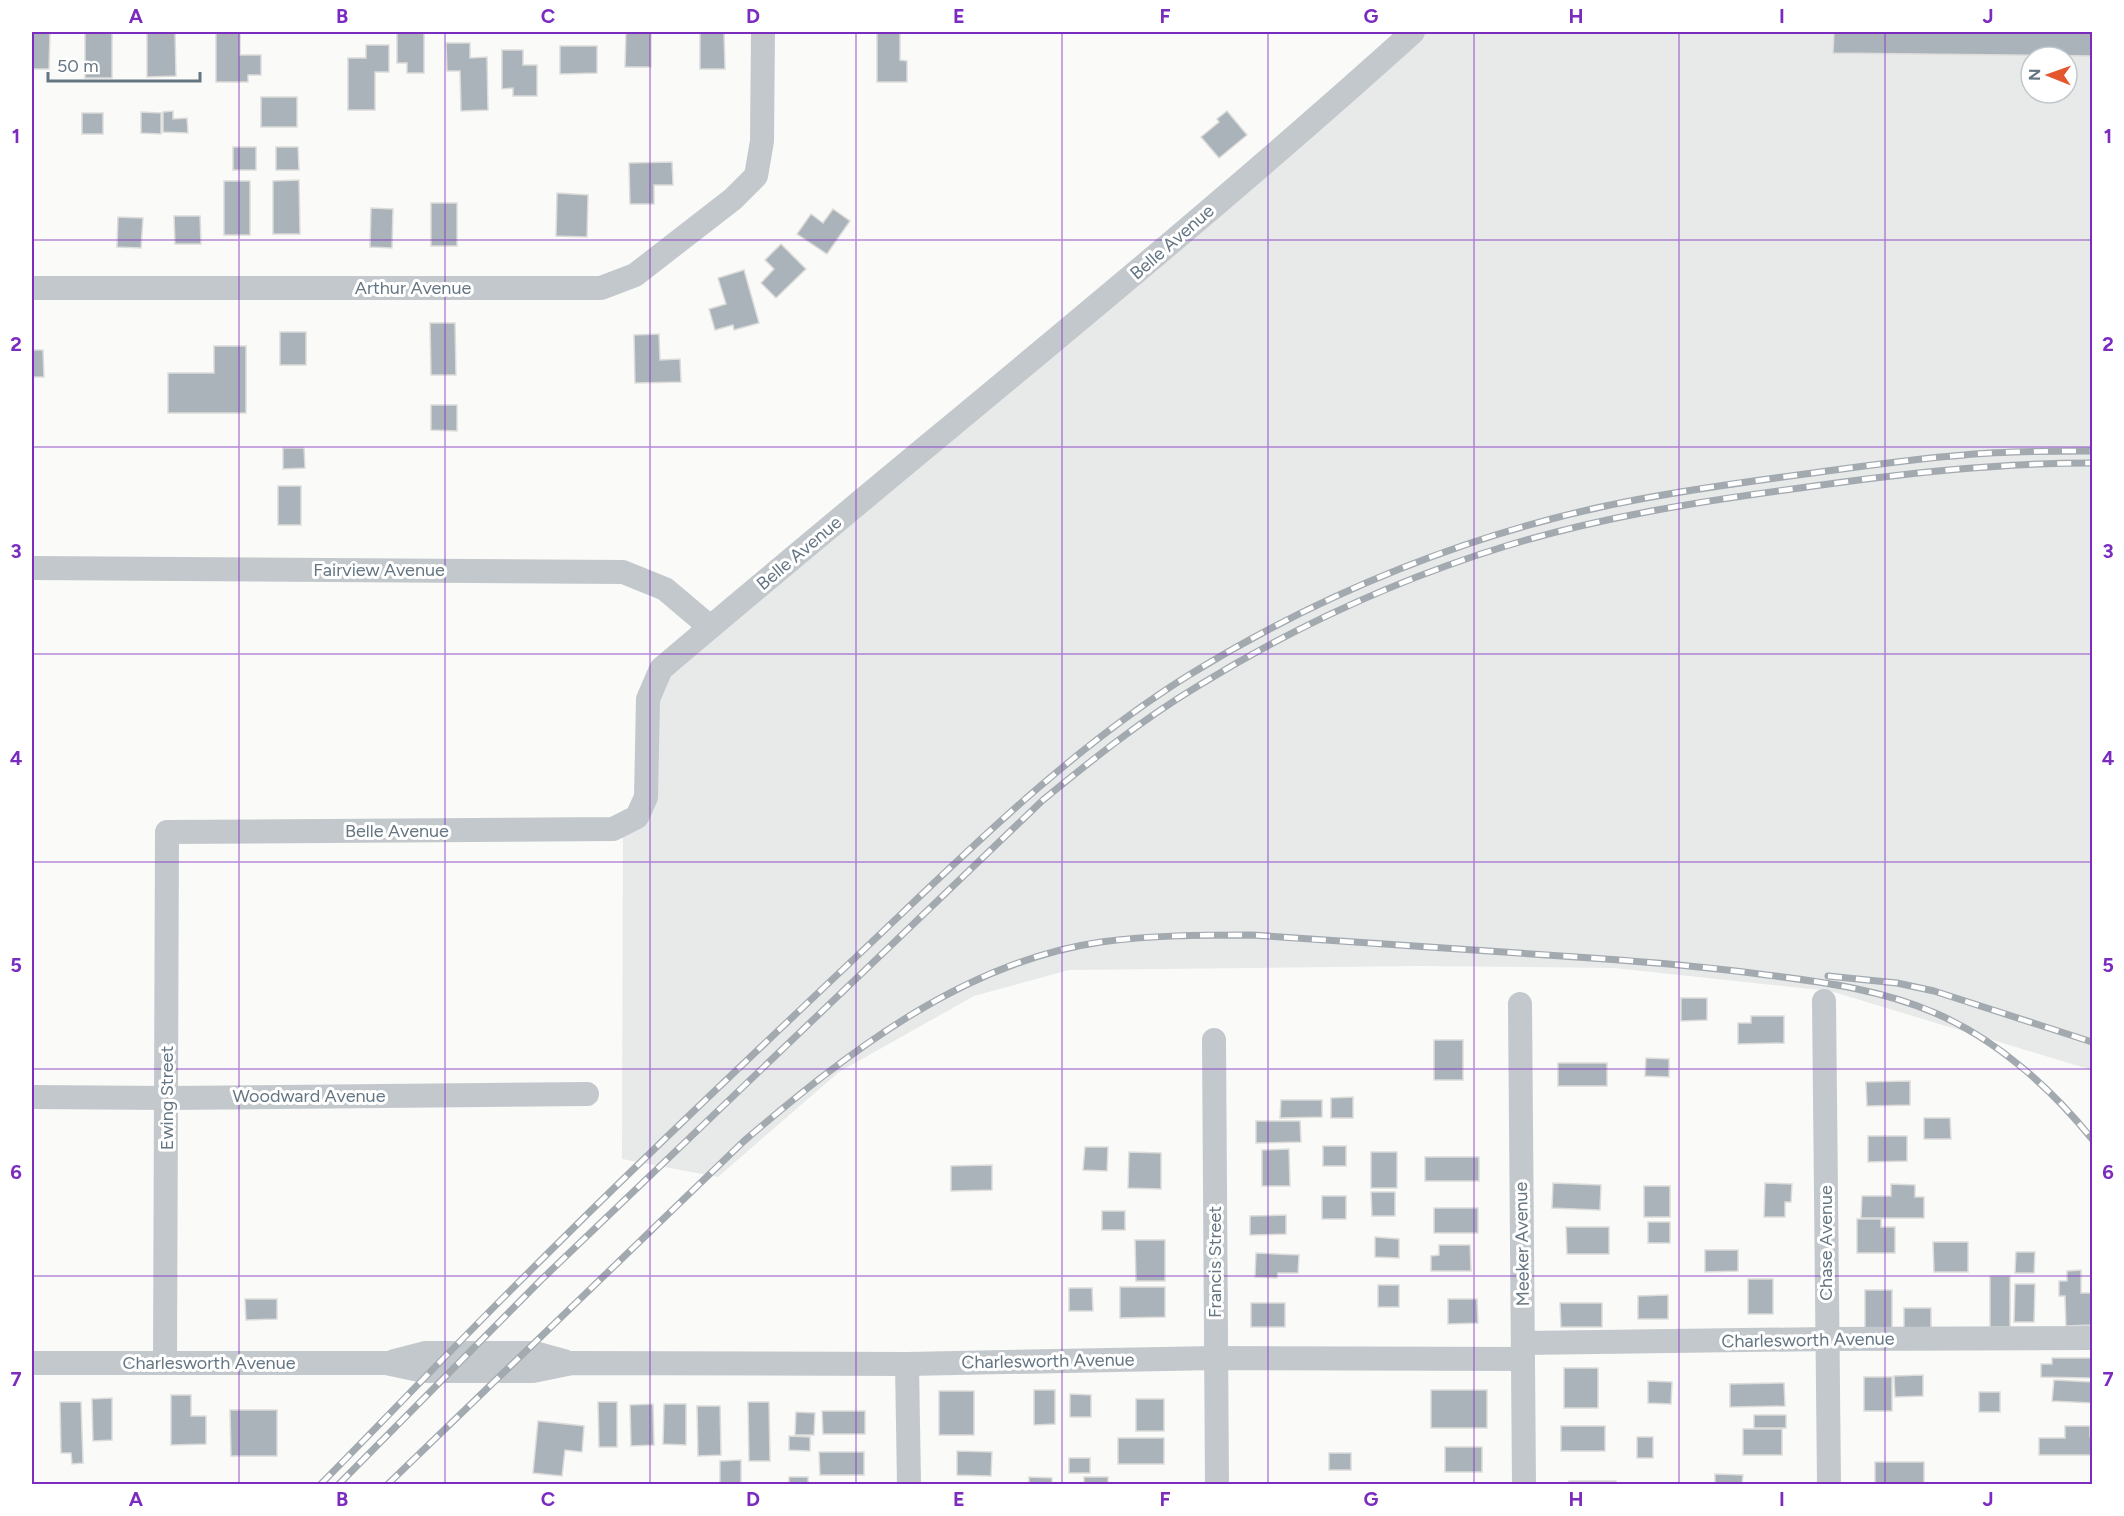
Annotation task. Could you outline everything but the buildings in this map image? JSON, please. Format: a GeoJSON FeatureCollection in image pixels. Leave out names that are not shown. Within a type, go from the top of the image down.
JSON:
{"type":"FeatureCollection","features":[{"type":"Feature","properties":{"kind":"street","name":"Arthur Avenue"},"geometry":{"type":"LineString","coordinates":[[32,288],[601,288],[635,275],[733,199],[756,176],[762,141],[763,32]]}},
{"type":"Feature","properties":{"kind":"street","name":"Belle Avenue"},"geometry":{"type":"LineString","coordinates":[[167,832],[613,829],[637,817],[646,797],[648,699],[661,669],[1126,282],[1413,32]]}},
{"type":"Feature","properties":{"kind":"street","name":"Fairview Avenue"},"geometry":{"type":"LineString","coordinates":[[32,568],[623,572],[665,589],[710,627]]}},
{"type":"Feature","properties":{"kind":"street","name":"Ewing Street"},"geometry":{"type":"LineString","coordinates":[[165,1363],[167,832]]}},
{"type":"Feature","properties":{"kind":"street","name":"Chase Avenue"},"geometry":{"type":"LineString","coordinates":[[1824,1001],[1829,1485]]}},
{"type":"Feature","properties":{"kind":"street","name":"Meeker Avenue"},"geometry":{"type":"LineString","coordinates":[[1520,1004],[1524,1485]]}},
{"type":"Feature","properties":{"kind":"street","name":"Francis Street"},"geometry":{"type":"LineString","coordinates":[[1214,1040],[1217,1485]]}},
{"type":"Feature","properties":{"kind":"street","name":"Woodward Avenue"},"geometry":{"type":"LineString","coordinates":[[32,1096],[167,1098],[587,1094]]}},
{"type":"Feature","properties":{"kind":"street","name":"Charlesworth Avenue"},"geometry":{"type":"LineString","coordinates":[[32,1363],[386,1363],[425,1353],[535,1353],[572,1363],[907,1364],[1523,1351],[1827,1339],[2092,1338]]}},
{"type":"Feature","properties":{"kind":"street"},"geometry":{"type":"LineString","coordinates":[[907,1364],[909,1485]]}},
{"type":"Feature","properties":{"kind":"shaded area"},"geometry":{"type":"Polygon","coordinates":[[[1424,32],[2092,32],[2092,1070],[1830,991],[1614,968],[1419,966],[1069,970],[974,996],[839,1072],[718,1177],[622,1159],[623,831],[639,821],[653,698],[666,673],[1424,32]]]}},
{"type":"Feature","properties":{"kind":"railway"},"geometry":{"type":"LineString","coordinates":[[321,1484],[611,1191],[974,845],[1056,772],[1099,738],[1143,705],[1240,645],[1345,592],[1455,548],[1511,530],[1625,502],[1760,480],[1904,461],[1996,453],[2092,451]]}},
{"type":"Feature","properties":{"kind":"railway"},"geometry":{"type":"LineString","coordinates":[[339,1484],[541,1280],[1043,800],[1138,726],[1234,664],[1309,624],[1386,589],[1506,546],[1615,518],[1689,504],[1873,478],[1982,467],[2092,463]]}},
{"type":"Feature","properties":{"kind":"railway"},"geometry":{"type":"LineString","coordinates":[[388,1484],[744,1141],[824,1076],[909,1016],[955,991],[1001,969],[1050,953],[1101,942],[1195,935],[1252,935],[1657,963],[1745,972],[1852,988],[1915,1005],[1980,1036],[2021,1067],[2059,1101],[2092,1139]]}},
{"type":"Feature","properties":{"kind":"railway"},"geometry":{"type":"LineString","coordinates":[[1828,976],[1897,983],[1934,991],[2092,1042]]}}]}
